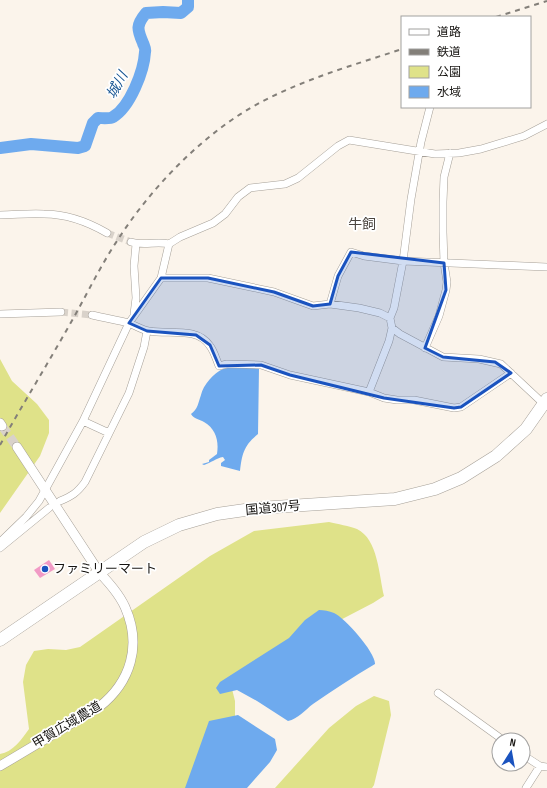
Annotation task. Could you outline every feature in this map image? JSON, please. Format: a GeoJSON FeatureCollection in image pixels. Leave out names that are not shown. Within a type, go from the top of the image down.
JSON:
{"type":"FeatureCollection","features":[{"type":"Feature","properties":{"kind":"highway","name":"国道307号"},"geometry":{"type":"LineString","coordinates":[[0,640],[144,542],[179,525],[217,514],[259,508],[395,499],[435,489],[462,478],[496,456],[526,429],[546,403]]}},
{"type":"Feature","properties":{"kind":"street"},"geometry":{"type":"LineString","coordinates":[[369,392],[389,341],[392,328],[390,318],[394,308],[403,261],[419,152],[430,108]]}},
{"type":"Feature","properties":{"kind":"street"},"geometry":{"type":"LineString","coordinates":[[0,542],[26,517],[39,501],[83,421],[129,323],[161,278],[169,244],[180,237],[213,223],[225,214],[238,197],[250,188],[285,184],[298,178],[338,146],[349,140],[435,154],[481,149],[545,128]]}},
{"type":"Feature","properties":{"kind":"street"},"geometry":{"type":"LineString","coordinates":[[425,348],[439,316],[446,290],[447,282],[444,263],[443,232],[444,177],[450,153]]}},
{"type":"Feature","properties":{"kind":"street"},"geometry":{"type":"LineString","coordinates":[[0,215],[45,214],[70,218],[92,224],[107,233]]}},
{"type":"Feature","properties":{"kind":"street"},"geometry":{"type":"LineString","coordinates":[[134,316],[136,298],[133,243],[162,242],[169,244]]}},
{"type":"Feature","properties":{"kind":"street"},"geometry":{"type":"LineString","coordinates":[[330,304],[338,276],[351,252],[364,256],[403,261],[547,267]]}},
{"type":"Feature","properties":{"kind":"street"},"geometry":{"type":"LineString","coordinates":[[161,278],[208,278],[274,292],[313,306],[330,304],[359,308],[380,313],[390,318]]}},
{"type":"Feature","properties":{"kind":"street"},"geometry":{"type":"LineString","coordinates":[[0,314],[61,312]]}},
{"type":"Feature","properties":{"kind":"street"},"geometry":{"type":"LineString","coordinates":[[92,315],[129,323],[147,331],[160,333],[183,332],[196,335],[210,345],[219,366],[227,364],[261,365],[290,376],[369,392],[384,398],[414,400],[454,408],[461,406],[511,373]]}},
{"type":"Feature","properties":{"kind":"street"},"geometry":{"type":"LineString","coordinates":[[392,328],[400,334],[443,357],[480,359],[501,364],[546,403]]}},
{"type":"Feature","properties":{"kind":"street"},"geometry":{"type":"LineString","coordinates":[[60,502],[72,496],[85,482],[129,393],[144,347],[147,331]]}},
{"type":"Feature","properties":{"kind":"street"},"geometry":{"type":"LineString","coordinates":[[83,421],[109,434]]}},
{"type":"Feature","properties":{"kind":"street","name":"甲賀広域農道"},"geometry":{"type":"LineString","coordinates":[[0,766],[99,707],[112,695],[126,676],[132,655],[133,638],[125,608],[115,590],[99,572],[17,447]]}},
{"type":"Feature","properties":{"kind":"street"},"geometry":{"type":"LineString","coordinates":[[0,548],[49,508]]}},
{"type":"Feature","properties":{"kind":"street"},"geometry":{"type":"LineString","coordinates":[[438,693],[492,732]]}},
{"type":"Feature","properties":{"kind":"street"},"geometry":{"type":"LineString","coordinates":[[526,788],[543,767],[531,760]]}},
{"type":"Feature","properties":{"kind":"highlighted area"},"geometry":{"type":"Polygon","coordinates":[[[351,252],[444,263],[446,290],[425,348],[443,357],[495,362],[511,373],[461,407],[454,408],[384,398],[290,375],[261,365],[219,366],[210,345],[196,335],[147,331],[129,323],[161,278],[208,278],[274,292],[313,306],[330,304],[338,276],[351,252]]]}},
{"type":"Feature","properties":{"kind":"green space"},"geometry":{"type":"Polygon","coordinates":[[[0,359],[12,381],[37,404],[49,420],[49,433],[40,456],[0,513],[0,359]]]}},
{"type":"Feature","properties":{"kind":"green space"},"geometry":{"type":"Polygon","coordinates":[[[329,522],[357,529],[364,534],[373,549],[376,558],[384,596],[233,676],[231,685],[235,701],[235,722],[200,788],[0,788],[0,754],[13,748],[29,729],[23,682],[26,665],[34,651],[48,649],[66,650],[80,647],[210,556],[254,531],[329,522]]]}},
{"type":"Feature","properties":{"kind":"green space"},"geometry":{"type":"Polygon","coordinates":[[[374,696],[389,701],[391,715],[372,788],[275,788],[329,728],[356,706],[374,696]]]}},
{"type":"Feature","properties":{"kind":"water"},"geometry":{"type":"Polygon","coordinates":[[[242,367],[259,368],[258,434],[244,450],[240,471],[221,466],[221,463],[225,460],[223,457],[204,465],[202,464],[209,462],[209,460],[217,454],[218,444],[216,436],[208,425],[191,414],[196,408],[206,383],[213,376],[223,369],[242,367]]]}},
{"type":"Feature","properties":{"kind":"water"},"geometry":{"type":"Polygon","coordinates":[[[319,610],[334,613],[339,616],[359,636],[371,652],[375,664],[313,704],[292,720],[288,721],[237,690],[220,694],[216,688],[220,682],[289,638],[305,620],[319,610]]]}},
{"type":"Feature","properties":{"kind":"water"},"geometry":{"type":"Polygon","coordinates":[[[238,715],[275,739],[277,750],[270,762],[247,788],[185,788],[209,721],[238,715]]]}},
{"type":"Feature","properties":{"kind":"building","name":"ファミリーマート"},"geometry":{"type":"Polygon","coordinates":[[[49,560],[55,569],[40,578],[34,570],[49,560]]]}},
{"type":"Feature","properties":{"kind":"waterway","name":"城川"},"geometry":{"type":"LineString","coordinates":[[0,148],[31,144],[78,148],[85,146],[93,123],[98,118],[112,118],[125,105],[135,88],[142,69],[145,51],[138,27],[140,21],[146,13],[181,13],[188,7],[188,0]]}},
{"type":"Feature","properties":{"kind":"tunnel"},"geometry":{"type":"LineString","coordinates":[[107,233],[131,242]]}},
{"type":"Feature","properties":{"kind":"tunnel"},"geometry":{"type":"LineString","coordinates":[[61,312],[92,315]]}},
{"type":"Feature","properties":{"kind":"tunnel"},"geometry":{"type":"LineString","coordinates":[[2,426],[17,447]]}},
{"type":"Feature","properties":{"kind":"railway"},"geometry":{"type":"LineString","coordinates":[[499,16],[547,1]]}},
{"type":"Feature","properties":{"kind":"railway"},"geometry":{"type":"LineString","coordinates":[[0,445],[111,250],[138,210],[176,167],[218,130],[239,115],[260,103],[283,91],[306,82],[401,49]]}},
{"type":"Feature","properties":{"kind":"place","name":"ファミリーマート"},"geometry":{"type":"Point","coordinates":[45,569]}},
{"type":"Feature","properties":{"kind":"district","name":"牛飼"},"geometry":{"type":"Point","coordinates":[362,224]}}]}
